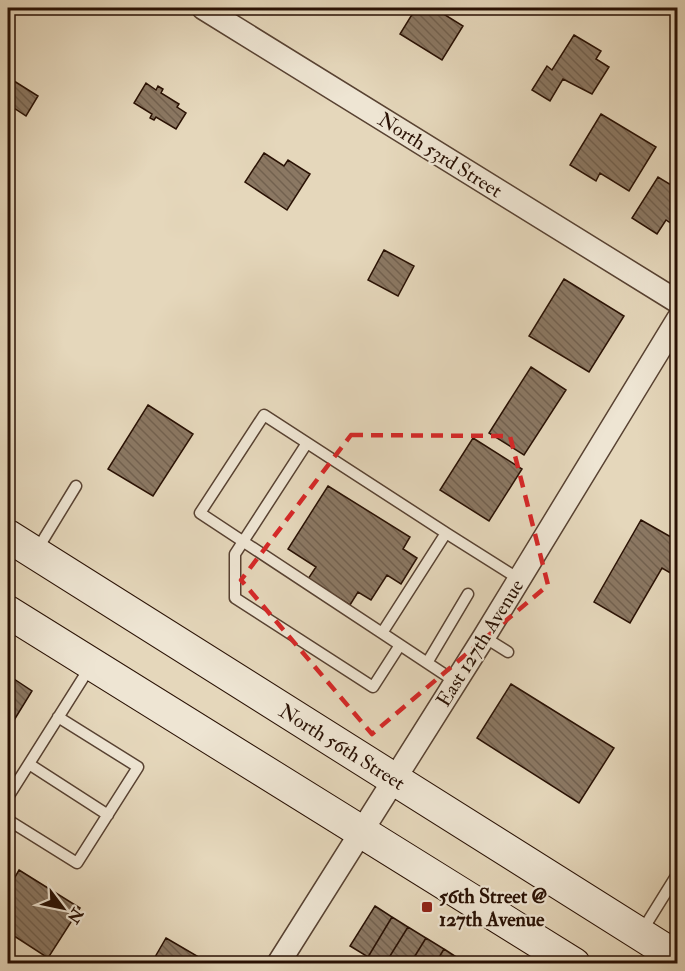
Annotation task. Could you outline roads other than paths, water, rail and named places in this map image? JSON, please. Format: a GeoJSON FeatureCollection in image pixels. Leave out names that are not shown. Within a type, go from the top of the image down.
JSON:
{"type":"FeatureCollection","features":[{"type":"Feature","properties":{"kind":"main road","name":"North 56th Street"},"geometry":{"type":"LineString","coordinates":[[8,536],[678,958]]}},
{"type":"Feature","properties":{"kind":"main road"},"geometry":{"type":"LineString","coordinates":[[8,612],[574,963]]}},
{"type":"Feature","properties":{"kind":"street","name":"North 53rd Street"},"geometry":{"type":"LineString","coordinates":[[203,8],[678,302]]}},
{"type":"Feature","properties":{"kind":"street","name":"East 127th Avenue"},"geometry":{"type":"LineString","coordinates":[[287,960],[362,830],[484,637],[678,319]]}},
{"type":"Feature","properties":{"kind":"lane"},"geometry":{"type":"LineString","coordinates":[[456,682],[200,513],[264,415],[519,579]]}},
{"type":"Feature","properties":{"kind":"lane"},"geometry":{"type":"LineString","coordinates":[[307,444],[235,554],[235,598],[374,687],[400,645]]}},
{"type":"Feature","properties":{"kind":"lane"},"geometry":{"type":"LineString","coordinates":[[36,553],[76,486]]}},
{"type":"Feature","properties":{"kind":"lane"},"geometry":{"type":"LineString","coordinates":[[382,633],[446,533]]}},
{"type":"Feature","properties":{"kind":"lane"},"geometry":{"type":"LineString","coordinates":[[427,663],[468,594]]}},
{"type":"Feature","properties":{"kind":"lane"},"geometry":{"type":"LineString","coordinates":[[484,637],[508,652]]}},
{"type":"Feature","properties":{"kind":"lane"},"geometry":{"type":"LineString","coordinates":[[8,797],[92,664]]}},
{"type":"Feature","properties":{"kind":"lane"},"geometry":{"type":"LineString","coordinates":[[8,820],[77,863],[138,767],[58,717]]}},
{"type":"Feature","properties":{"kind":"lane"},"geometry":{"type":"LineString","coordinates":[[29,764],[108,815]]}},
{"type":"Feature","properties":{"kind":"lane"},"geometry":{"type":"LineString","coordinates":[[640,934],[678,873]]}},
{"type":"Feature","properties":{"kind":"place","name":"56th Street @ 127th Avenue"},"geometry":{"type":"Point","coordinates":[427,907]}}]}
